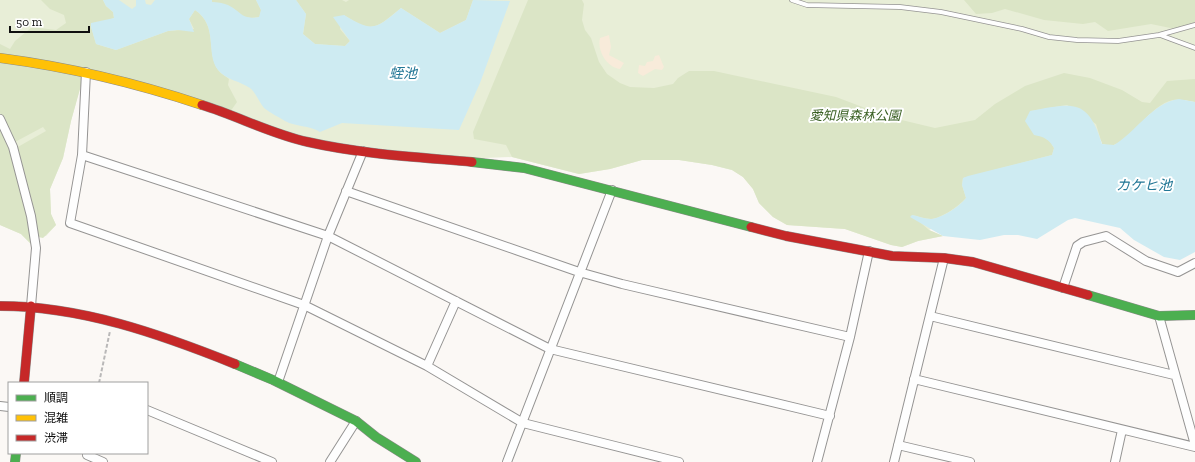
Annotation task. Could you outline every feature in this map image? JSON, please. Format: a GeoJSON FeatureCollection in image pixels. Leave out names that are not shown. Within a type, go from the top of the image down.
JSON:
{"type":"FeatureCollection","features":[{"type":"Feature","properties":{"kind":"street"},"geometry":{"type":"LineString","coordinates":[[0,58],[39,63],[86,72],[160,91],[212,108],[264,129],[308,142],[363,151],[524,168],[786,236],[892,256],[944,258],[973,262],[1158,316],[1195,315]]}},
{"type":"Feature","properties":{"kind":"street"},"geometry":{"type":"LineString","coordinates":[[86,72],[82,155],[70,223],[304,305],[427,366],[523,423],[679,462]]}},
{"type":"Feature","properties":{"kind":"street"},"geometry":{"type":"LineString","coordinates":[[0,119],[13,147],[31,216],[36,248],[24,382]]}},
{"type":"Feature","properties":{"kind":"street"},"geometry":{"type":"LineString","coordinates":[[278,382],[328,236],[363,151]]}},
{"type":"Feature","properties":{"kind":"street"},"geometry":{"type":"LineString","coordinates":[[82,155],[328,236],[550,348],[830,416]]}},
{"type":"Feature","properties":{"kind":"street"},"geometry":{"type":"LineString","coordinates":[[507,462],[579,272],[612,190]]}},
{"type":"Feature","properties":{"kind":"street"},"geometry":{"type":"LineString","coordinates":[[346,191],[579,272],[622,284],[850,337]]}},
{"type":"Feature","properties":{"kind":"street"},"geometry":{"type":"LineString","coordinates":[[1063,288],[1077,246],[1083,242],[1106,236],[1146,261],[1178,272],[1195,262]]}},
{"type":"Feature","properties":{"kind":"street"},"geometry":{"type":"LineString","coordinates":[[818,462],[850,337],[869,252]]}},
{"type":"Feature","properties":{"kind":"street"},"geometry":{"type":"LineString","coordinates":[[894,462],[944,258]]}},
{"type":"Feature","properties":{"kind":"street"},"geometry":{"type":"LineString","coordinates":[[427,366],[456,301]]}},
{"type":"Feature","properties":{"kind":"street"},"geometry":{"type":"LineString","coordinates":[[0,306],[31,306],[112,320],[189,346],[278,382],[356,421],[376,437],[416,462]]}},
{"type":"Feature","properties":{"kind":"street"},"geometry":{"type":"LineString","coordinates":[[930,316],[1174,375]]}},
{"type":"Feature","properties":{"kind":"street"},"geometry":{"type":"LineString","coordinates":[[914,379],[1122,430],[1195,446],[1158,316]]}},
{"type":"Feature","properties":{"kind":"street"},"geometry":{"type":"LineString","coordinates":[[148,410],[272,462]]}},
{"type":"Feature","properties":{"kind":"street"},"geometry":{"type":"LineString","coordinates":[[330,462],[356,421]]}},
{"type":"Feature","properties":{"kind":"street"},"geometry":{"type":"LineString","coordinates":[[1115,462],[1122,430]]}},
{"type":"Feature","properties":{"kind":"street"},"geometry":{"type":"LineString","coordinates":[[898,445],[970,462]]}},
{"type":"Feature","properties":{"kind":"street"},"geometry":{"type":"LineString","coordinates":[[87,457],[104,462]]}},
{"type":"Feature","properties":{"kind":"lane"},"geometry":{"type":"LineString","coordinates":[[792,0],[807,5],[900,7],[941,12],[1022,29],[1049,37],[1078,40],[1118,41],[1159,35],[1195,25]]}},
{"type":"Feature","properties":{"kind":"lane"},"geometry":{"type":"LineString","coordinates":[[1159,35],[1195,48]]}},
{"type":"Feature","properties":{"kind":"path"},"geometry":{"type":"LineString","coordinates":[[99,382],[112,320]]}},
{"type":"Feature","properties":{"kind":"green space","name":"愛知県森林公園"},"geometry":{"type":"Polygon","coordinates":[[[0,0],[1195,0],[1195,102],[1179,99],[929,230],[943,236],[918,241],[902,247],[891,245],[845,229],[787,225],[773,217],[759,203],[753,189],[743,177],[732,170],[712,165],[679,160],[642,160],[610,169],[579,174],[512,157],[456,159],[310,139],[85,69],[63,158],[50,189],[51,214],[56,225],[46,236],[38,237],[32,245],[21,234],[0,225],[0,0]]]}},
{"type":"Feature","properties":{"kind":"green space"},"geometry":{"type":"Polygon","coordinates":[[[41,0],[103,0],[106,6],[113,12],[114,18],[91,27],[96,44],[116,50],[168,31],[194,29],[189,19],[195,10],[202,16],[207,24],[215,64],[220,72],[229,79],[228,85],[237,102],[230,112],[0,55],[0,44],[10,49],[15,41],[32,27],[56,30],[66,23],[64,15],[50,9],[41,0]]]}},
{"type":"Feature","properties":{"kind":"green space"},"geometry":{"type":"Polygon","coordinates":[[[212,0],[256,0],[261,10],[260,17],[251,18],[241,16],[234,9],[212,2],[212,0]]]}},
{"type":"Feature","properties":{"kind":"green space"},"geometry":{"type":"Polygon","coordinates":[[[296,0],[342,0],[346,2],[349,0],[473,0],[466,20],[440,33],[401,8],[385,21],[368,27],[361,25],[344,15],[340,29],[350,41],[345,46],[315,44],[303,34],[306,14],[296,0]]]}},
{"type":"Feature","properties":{"kind":"green space"},"geometry":{"type":"Polygon","coordinates":[[[528,0],[582,0],[584,4],[582,20],[585,30],[591,38],[599,62],[607,74],[620,83],[630,87],[654,88],[673,84],[678,78],[689,71],[714,71],[836,97],[889,117],[935,128],[975,120],[995,104],[1025,86],[1064,73],[1090,78],[1122,90],[1142,102],[1150,103],[1167,81],[1195,79],[1195,102],[1173,100],[1165,103],[1149,115],[1121,142],[1114,145],[1102,144],[1096,124],[1067,105],[1031,111],[1042,136],[1050,141],[1054,148],[1052,155],[963,178],[962,185],[966,198],[955,208],[945,214],[931,219],[912,215],[929,230],[943,236],[918,241],[902,247],[891,245],[845,229],[787,225],[773,217],[759,203],[753,189],[743,177],[732,170],[712,165],[679,160],[642,160],[610,169],[579,174],[512,157],[506,145],[474,139],[473,132],[528,0]]]}},
{"type":"Feature","properties":{"kind":"green space"},"geometry":{"type":"Polygon","coordinates":[[[964,0],[1195,0],[1195,22],[1180,30],[1151,24],[1108,31],[1095,22],[1083,24],[1044,20],[1005,9],[992,13],[976,14],[964,0]]]}},
{"type":"Feature","properties":{"kind":"green space"},"geometry":{"type":"Polygon","coordinates":[[[0,62],[84,75],[71,121],[63,158],[50,189],[51,214],[56,225],[43,238],[38,237],[16,148],[46,131],[43,127],[15,142],[0,113],[0,62]]]}},
{"type":"Feature","properties":{"kind":"green space"},"geometry":{"type":"Polygon","coordinates":[[[0,124],[11,148],[33,239],[32,245],[21,234],[0,225],[0,124]]]}},
{"type":"Feature","properties":{"kind":"sand"},"geometry":{"type":"Polygon","coordinates":[[[609,35],[611,47],[609,55],[624,63],[620,69],[611,65],[601,53],[599,43],[600,38],[609,35]]]}},
{"type":"Feature","properties":{"kind":"sand"},"geometry":{"type":"Polygon","coordinates":[[[659,55],[664,67],[662,70],[655,69],[643,76],[638,73],[639,65],[645,66],[647,62],[653,61],[655,56],[659,55]]]}},
{"type":"Feature","properties":{"kind":"water","name":"蛭池"},"geometry":{"type":"Polygon","coordinates":[[[103,0],[119,0],[132,9],[136,6],[136,0],[145,0],[146,4],[151,5],[155,0],[212,0],[212,2],[228,5],[242,15],[253,18],[259,17],[261,10],[256,0],[296,0],[306,14],[303,34],[315,44],[345,46],[350,41],[333,17],[344,15],[362,24],[374,26],[386,20],[401,8],[440,33],[466,20],[473,0],[510,1],[480,83],[459,130],[342,123],[320,132],[285,121],[264,108],[250,88],[221,73],[214,63],[212,56],[207,24],[202,16],[195,10],[189,19],[194,32],[178,30],[168,31],[116,50],[96,44],[91,23],[114,18],[113,12],[106,6],[103,0]]]}},
{"type":"Feature","properties":{"kind":"water","name":"カケヒ池"},"geometry":{"type":"Polygon","coordinates":[[[1179,99],[1195,102],[1195,252],[1180,260],[1164,257],[1134,240],[1120,228],[1075,218],[1068,220],[1037,239],[1018,235],[1004,235],[980,240],[943,236],[910,217],[912,215],[931,219],[945,214],[955,208],[966,198],[962,185],[963,178],[1052,155],[1054,148],[1050,142],[1034,135],[1025,121],[1030,111],[1057,106],[1077,107],[1091,118],[1097,129],[1102,144],[1114,145],[1152,112],[1169,102],[1179,99]]]}},
{"type":"Feature","properties":{"kind":"traffic: fast"},"geometry":{"type":"LineString","coordinates":[[472,162],[524,168],[751,227]]}},
{"type":"Feature","properties":{"kind":"traffic: fast"},"geometry":{"type":"LineString","coordinates":[[1088,295],[1159,316],[1195,315]]}},
{"type":"Feature","properties":{"kind":"traffic: fast"},"geometry":{"type":"LineString","coordinates":[[235,364],[273,380],[356,421],[376,437],[416,462]]}},
{"type":"Feature","properties":{"kind":"traffic: fast"},"geometry":{"type":"LineString","coordinates":[[15,462],[16,454]]}},
{"type":"Feature","properties":{"kind":"traffic: slow"},"geometry":{"type":"LineString","coordinates":[[0,58],[77,71],[127,83],[202,105]]}},
{"type":"Feature","properties":{"kind":"traffic: jam"},"geometry":{"type":"LineString","coordinates":[[202,105],[268,130],[308,142],[369,152],[472,162]]}},
{"type":"Feature","properties":{"kind":"traffic: jam"},"geometry":{"type":"LineString","coordinates":[[751,227],[786,236],[892,256],[944,258],[973,262],[1088,295]]}},
{"type":"Feature","properties":{"kind":"traffic: jam"},"geometry":{"type":"LineString","coordinates":[[0,306],[30,307],[90,316],[149,332],[235,364]]}},
{"type":"Feature","properties":{"kind":"traffic: jam"},"geometry":{"type":"LineString","coordinates":[[24,382],[31,306]]}}]}
